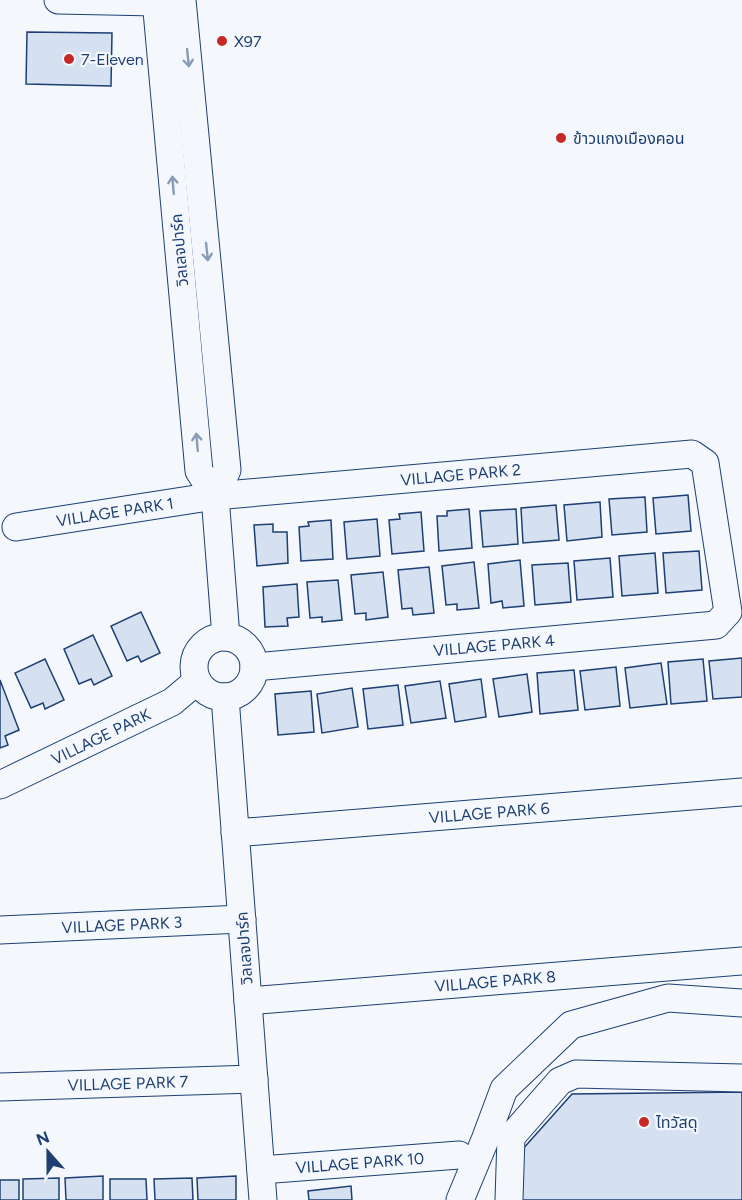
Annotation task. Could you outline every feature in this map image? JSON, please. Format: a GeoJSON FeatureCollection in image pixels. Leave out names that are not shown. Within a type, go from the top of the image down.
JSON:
{"type":"FeatureCollection","features":[{"type":"Feature","properties":{"kind":"street"},"geometry":{"type":"LineString","coordinates":[[58,0],[165,1]]}},
{"type":"Feature","properties":{"kind":"street","name":"วิลเลจปาร์ค"},"geometry":{"type":"LineString","coordinates":[[165,1],[198,471],[215,496],[226,637]]}},
{"type":"Feature","properties":{"kind":"street","name":"VILLAGE PARK 2"},"geometry":{"type":"LineString","coordinates":[[215,496],[692,454],[705,463],[728,612]]}},
{"type":"Feature","properties":{"kind":"street","name":"VILLAGE PARK 1"},"geometry":{"type":"LineString","coordinates":[[16,527],[215,496]]}},
{"type":"Feature","properties":{"kind":"street","name":"VILLAGE PARK 4"},"geometry":{"type":"LineString","coordinates":[[254,667],[716,625],[728,612]]}},
{"type":"Feature","properties":{"kind":"street"},"geometry":{"type":"LineString","coordinates":[[226,637],[242,643],[248,650],[254,667],[248,684],[234,695],[225,697],[209,693],[202,687],[194,671],[194,660],[198,651],[206,643],[215,638],[226,637]]}},
{"type":"Feature","properties":{"kind":"street","name":"VILLAGE PARK"},"geometry":{"type":"LineString","coordinates":[[0,785],[172,702],[197,681]]}},
{"type":"Feature","properties":{"kind":"street","name":"วิลเลจปาร์ค"},"geometry":{"type":"LineString","coordinates":[[225,697],[263,1200]]}},
{"type":"Feature","properties":{"kind":"street","name":"VILLAGE PARK 6"},"geometry":{"type":"LineString","coordinates":[[235,833],[742,792]]}},
{"type":"Feature","properties":{"kind":"street","name":"VILLAGE PARK 3"},"geometry":{"type":"LineString","coordinates":[[0,930],[242,919]]}},
{"type":"Feature","properties":{"kind":"street","name":"VILLAGE PARK 8"},"geometry":{"type":"LineString","coordinates":[[248,1000],[742,961]]}},
{"type":"Feature","properties":{"kind":"street"},"geometry":{"type":"LineString","coordinates":[[460,1200],[504,1089],[571,1025],[668,998],[742,1003]]}},
{"type":"Feature","properties":{"kind":"street"},"geometry":{"type":"LineString","coordinates":[[509,1200],[511,1137],[560,1081],[576,1074],[742,1078]]}},
{"type":"Feature","properties":{"kind":"street","name":"VILLAGE PARK 7"},"geometry":{"type":"LineString","coordinates":[[0,1087],[254,1079]]}},
{"type":"Feature","properties":{"kind":"street","name":"VILLAGE PARK 10"},"geometry":{"type":"LineString","coordinates":[[261,1170],[459,1155]]}},
{"type":"Feature","properties":{"kind":"building","name":"7-Eleven"},"geometry":{"type":"Polygon","coordinates":[[[27,32],[112,33],[111,86],[26,84],[27,32]]]}},
{"type":"Feature","properties":{"kind":"building"},"geometry":{"type":"Polygon","coordinates":[[[688,495],[691,531],[656,534],[653,498],[688,495]]]}},
{"type":"Feature","properties":{"kind":"building"},"geometry":{"type":"Polygon","coordinates":[[[645,497],[647,532],[612,535],[609,499],[645,497]]]}},
{"type":"Feature","properties":{"kind":"building"},"geometry":{"type":"Polygon","coordinates":[[[600,502],[602,537],[567,541],[564,505],[600,502]]]}},
{"type":"Feature","properties":{"kind":"building"},"geometry":{"type":"Polygon","coordinates":[[[556,505],[559,540],[523,543],[521,508],[556,505]]]}},
{"type":"Feature","properties":{"kind":"building"},"geometry":{"type":"Polygon","coordinates":[[[469,509],[472,548],[439,551],[437,516],[447,516],[447,511],[469,509]]]}},
{"type":"Feature","properties":{"kind":"building"},"geometry":{"type":"Polygon","coordinates":[[[516,509],[518,544],[483,547],[480,511],[516,509]]]}},
{"type":"Feature","properties":{"kind":"building"},"geometry":{"type":"Polygon","coordinates":[[[421,512],[424,551],[392,554],[389,520],[400,519],[399,514],[421,512]]]}},
{"type":"Feature","properties":{"kind":"building"},"geometry":{"type":"Polygon","coordinates":[[[377,519],[380,556],[347,559],[344,522],[377,519]]]}},
{"type":"Feature","properties":{"kind":"building"},"geometry":{"type":"Polygon","coordinates":[[[331,520],[333,559],[301,561],[299,527],[309,526],[308,522],[331,520]]]}},
{"type":"Feature","properties":{"kind":"building"},"geometry":{"type":"Polygon","coordinates":[[[273,524],[273,532],[287,532],[288,563],[257,566],[254,525],[273,524]]]}},
{"type":"Feature","properties":{"kind":"building"},"geometry":{"type":"Polygon","coordinates":[[[699,551],[702,590],[666,593],[663,553],[699,551]]]}},
{"type":"Feature","properties":{"kind":"building"},"geometry":{"type":"Polygon","coordinates":[[[655,553],[658,593],[622,596],[619,556],[655,553]]]}},
{"type":"Feature","properties":{"kind":"building"},"geometry":{"type":"Polygon","coordinates":[[[610,558],[613,597],[577,600],[574,561],[610,558]]]}},
{"type":"Feature","properties":{"kind":"building"},"geometry":{"type":"Polygon","coordinates":[[[520,560],[524,606],[503,608],[502,601],[491,603],[488,564],[520,560]]]}},
{"type":"Feature","properties":{"kind":"building"},"geometry":{"type":"Polygon","coordinates":[[[474,562],[479,608],[457,610],[457,604],[446,605],[442,566],[474,562]]]}},
{"type":"Feature","properties":{"kind":"building"},"geometry":{"type":"Polygon","coordinates":[[[568,563],[571,602],[535,605],[532,565],[568,563]]]}},
{"type":"Feature","properties":{"kind":"building"},"geometry":{"type":"Polygon","coordinates":[[[429,567],[434,613],[413,615],[412,608],[402,609],[398,570],[429,567]]]}},
{"type":"Feature","properties":{"kind":"building"},"geometry":{"type":"Polygon","coordinates":[[[383,572],[388,617],[366,620],[366,613],[355,614],[351,575],[383,572]]]}},
{"type":"Feature","properties":{"kind":"building"},"geometry":{"type":"Polygon","coordinates":[[[338,580],[342,620],[322,622],[322,617],[310,618],[307,582],[338,580]]]}},
{"type":"Feature","properties":{"kind":"building"},"geometry":{"type":"Polygon","coordinates":[[[297,584],[299,617],[287,618],[288,626],[265,627],[263,587],[297,584]]]}},
{"type":"Feature","properties":{"kind":"building"},"geometry":{"type":"Polygon","coordinates":[[[141,612],[160,653],[141,662],[138,656],[127,661],[111,626],[141,612]]]}},
{"type":"Feature","properties":{"kind":"building"},"geometry":{"type":"Polygon","coordinates":[[[93,635],[112,676],[94,685],[91,679],[79,684],[64,649],[93,635]]]}},
{"type":"Feature","properties":{"kind":"building"},"geometry":{"type":"Polygon","coordinates":[[[742,658],[742,697],[713,699],[709,661],[742,658]]]}},
{"type":"Feature","properties":{"kind":"building"},"geometry":{"type":"Polygon","coordinates":[[[45,659],[64,700],[45,709],[43,703],[31,708],[15,673],[45,659]]]}},
{"type":"Feature","properties":{"kind":"building"},"geometry":{"type":"Polygon","coordinates":[[[703,659],[707,701],[671,704],[668,662],[703,659]]]}},
{"type":"Feature","properties":{"kind":"building"},"geometry":{"type":"Polygon","coordinates":[[[661,663],[667,704],[630,708],[625,668],[661,663]]]}},
{"type":"Feature","properties":{"kind":"building"},"geometry":{"type":"Polygon","coordinates":[[[616,667],[620,706],[585,710],[580,671],[616,667]]]}},
{"type":"Feature","properties":{"kind":"building"},"geometry":{"type":"Polygon","coordinates":[[[574,670],[578,710],[540,714],[537,673],[574,670]]]}},
{"type":"Feature","properties":{"kind":"building"},"geometry":{"type":"Polygon","coordinates":[[[527,674],[532,712],[499,717],[493,679],[527,674]]]}},
{"type":"Feature","properties":{"kind":"building"},"geometry":{"type":"Polygon","coordinates":[[[481,679],[486,717],[455,722],[449,684],[481,679]]]}},
{"type":"Feature","properties":{"kind":"building"},"geometry":{"type":"Polygon","coordinates":[[[0,680],[19,730],[5,736],[8,745],[0,748],[0,680]]]}},
{"type":"Feature","properties":{"kind":"building"},"geometry":{"type":"Polygon","coordinates":[[[440,681],[446,718],[411,723],[405,686],[440,681]]]}},
{"type":"Feature","properties":{"kind":"building"},"geometry":{"type":"Polygon","coordinates":[[[398,685],[403,725],[368,729],[363,689],[398,685]]]}},
{"type":"Feature","properties":{"kind":"building"},"geometry":{"type":"Polygon","coordinates":[[[352,688],[358,727],[322,733],[317,694],[352,688]]]}},
{"type":"Feature","properties":{"kind":"building"},"geometry":{"type":"Polygon","coordinates":[[[311,691],[314,732],[278,735],[275,694],[311,691]]]}},
{"type":"Feature","properties":{"kind":"building","name":"ไทวัสดุ"},"geometry":{"type":"Polygon","coordinates":[[[742,1092],[742,1200],[521,1200],[521,1151],[572,1094],[742,1092]]]}},
{"type":"Feature","properties":{"kind":"building"},"geometry":{"type":"Polygon","coordinates":[[[103,1176],[103,1200],[66,1200],[65,1178],[103,1176]]]}},
{"type":"Feature","properties":{"kind":"building"},"geometry":{"type":"Polygon","coordinates":[[[236,1176],[236,1200],[198,1200],[197,1178],[236,1176]]]}},
{"type":"Feature","properties":{"kind":"building"},"geometry":{"type":"Polygon","coordinates":[[[59,1178],[59,1200],[23,1200],[23,1179],[59,1178]]]}},
{"type":"Feature","properties":{"kind":"building"},"geometry":{"type":"Polygon","coordinates":[[[192,1178],[193,1200],[155,1200],[154,1179],[192,1178]]]}},
{"type":"Feature","properties":{"kind":"building"},"geometry":{"type":"Polygon","coordinates":[[[110,1179],[146,1179],[147,1200],[110,1200],[110,1179]]]}},
{"type":"Feature","properties":{"kind":"building"},"geometry":{"type":"Polygon","coordinates":[[[0,1180],[19,1180],[19,1200],[0,1200],[0,1180]]]}},
{"type":"Feature","properties":{"kind":"building"},"geometry":{"type":"Polygon","coordinates":[[[351,1186],[352,1200],[309,1200],[308,1191],[351,1186]]]}},
{"type":"Feature","properties":{"kind":"place","name":"X97"},"geometry":{"type":"Point","coordinates":[222,41]}},
{"type":"Feature","properties":{"kind":"place","name":"7-Eleven"},"geometry":{"type":"Point","coordinates":[69,59]}},
{"type":"Feature","properties":{"kind":"place","name":"ข้าวแกงเมืองคอน"},"geometry":{"type":"Point","coordinates":[561,138]}},
{"type":"Feature","properties":{"kind":"place","name":"ไทวัสดุ"},"geometry":{"type":"Point","coordinates":[644,1122]}}]}
